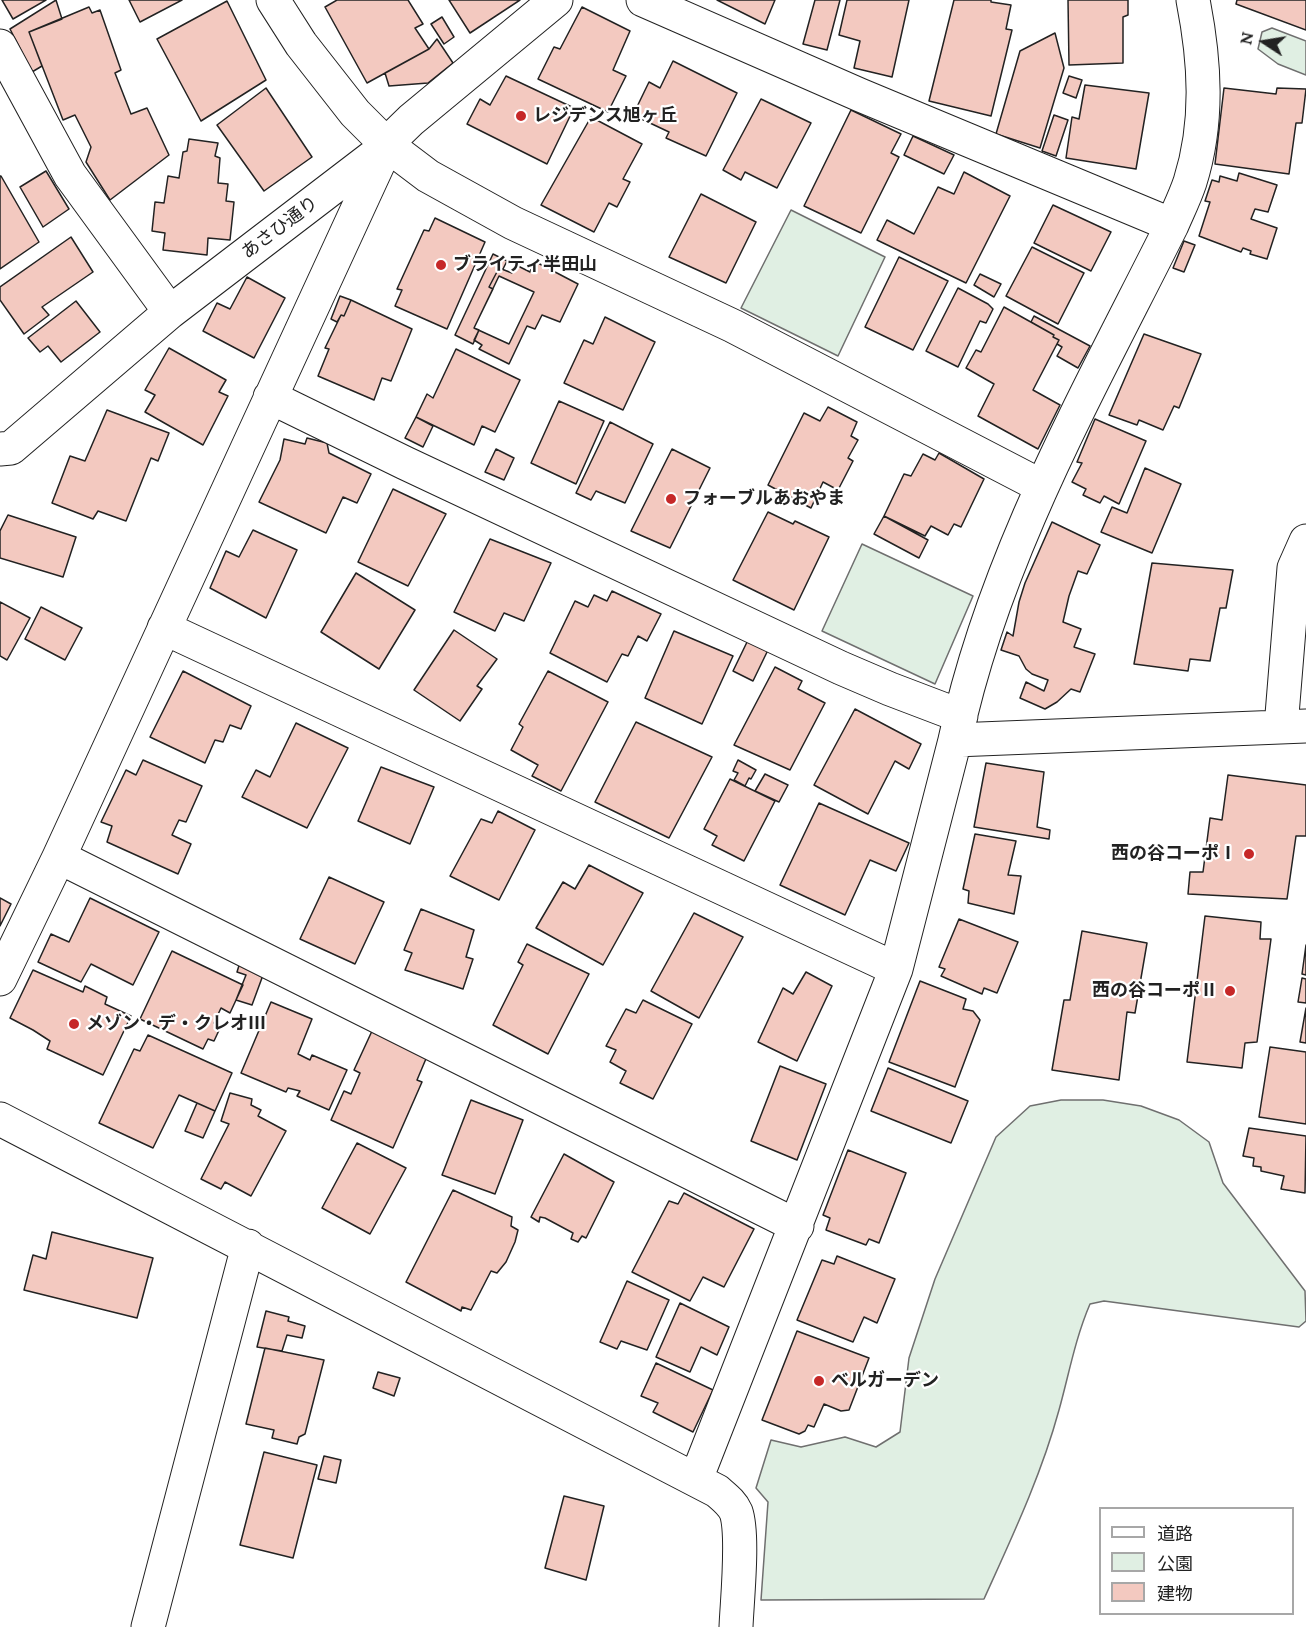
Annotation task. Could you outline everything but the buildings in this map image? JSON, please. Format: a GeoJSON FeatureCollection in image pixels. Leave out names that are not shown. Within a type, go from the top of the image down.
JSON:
{"type":"FeatureCollection","features":[{"type":"Feature","properties":{"kind":"street"},"geometry":{"type":"LineString","coordinates":[[273,0],[301,44],[355,113],[387,145],[428,176],[513,223],[733,326],[1041,486]]}},
{"type":"Feature","properties":{"kind":"street","name":"あさひ通り"},"geometry":{"type":"LineString","coordinates":[[0,449],[11,448],[171,312],[387,145],[411,120],[556,0]]}},
{"type":"Feature","properties":{"kind":"street"},"geometry":{"type":"LineString","coordinates":[[643,0],[860,95],[1172,225]]}},
{"type":"Feature","properties":{"kind":"street"},"geometry":{"type":"LineString","coordinates":[[696,1479],[896,969],[958,728],[992,614],[1041,486],[1172,225],[1189,183],[1203,115],[1204,70],[1194,0]]}},
{"type":"Feature","properties":{"kind":"street"},"geometry":{"type":"LineString","coordinates":[[0,46],[70,175],[171,312]]}},
{"type":"Feature","properties":{"kind":"street"},"geometry":{"type":"LineString","coordinates":[[0,979],[59,857],[387,145]]}},
{"type":"Feature","properties":{"kind":"street"},"geometry":{"type":"LineString","coordinates":[[270,397],[405,463],[890,689],[958,728],[1294,727],[1294,568],[1306,541]]}},
{"type":"Feature","properties":{"kind":"street"},"geometry":{"type":"LineString","coordinates":[[164,628],[896,969]]}},
{"type":"Feature","properties":{"kind":"street"},"geometry":{"type":"LineString","coordinates":[[59,857],[797,1226]]}},
{"type":"Feature","properties":{"kind":"street"},"geometry":{"type":"LineString","coordinates":[[0,1119],[717,1491],[731,1502],[737,1514],[739,1538],[736,1627]]}},
{"type":"Feature","properties":{"kind":"street"},"geometry":{"type":"LineString","coordinates":[[148,1627],[248,1246]]}},
{"type":"Feature","properties":{"kind":"green space"},"geometry":{"type":"Polygon","coordinates":[[[1272,28],[1306,41],[1306,75],[1278,64],[1258,49],[1262,32],[1272,28]]]}},
{"type":"Feature","properties":{"kind":"green space"},"geometry":{"type":"Polygon","coordinates":[[[791,210],[885,257],[838,356],[741,308],[791,210]]]}},
{"type":"Feature","properties":{"kind":"green space"},"geometry":{"type":"Polygon","coordinates":[[[862,544],[973,596],[935,684],[822,631],[862,544]]]}},
{"type":"Feature","properties":{"kind":"green space"},"geometry":{"type":"Polygon","coordinates":[[[1061,1100],[1103,1100],[1141,1106],[1179,1120],[1209,1142],[1223,1183],[1305,1291],[1306,1321],[1299,1327],[1104,1301],[1090,1304],[1076,1343],[1044,1459],[984,1599],[761,1600],[768,1502],[756,1488],[771,1440],[801,1447],[845,1437],[876,1447],[900,1432],[909,1358],[935,1279],[996,1137],[1030,1106],[1061,1100]]]}},
{"type":"Feature","properties":{"kind":"place","name":"レジデンス旭ヶ丘"},"geometry":{"type":"Point","coordinates":[521,116]}},
{"type":"Feature","properties":{"kind":"place","name":"ブライティ半田山"},"geometry":{"type":"Point","coordinates":[441,265]}},
{"type":"Feature","properties":{"kind":"place","name":"フォーブルあおやま"},"geometry":{"type":"Point","coordinates":[671,499]}},
{"type":"Feature","properties":{"kind":"place","name":"西の谷コーポⅠ"},"geometry":{"type":"Point","coordinates":[1249,854]}},
{"type":"Feature","properties":{"kind":"place","name":"西の谷コーポⅡ"},"geometry":{"type":"Point","coordinates":[1230,991]}},
{"type":"Feature","properties":{"kind":"place","name":"メゾン・デ・クレオⅢ"},"geometry":{"type":"Point","coordinates":[74,1024]}},
{"type":"Feature","properties":{"kind":"place","name":"ベルガーデン"},"geometry":{"type":"Point","coordinates":[819,1381]}}]}
